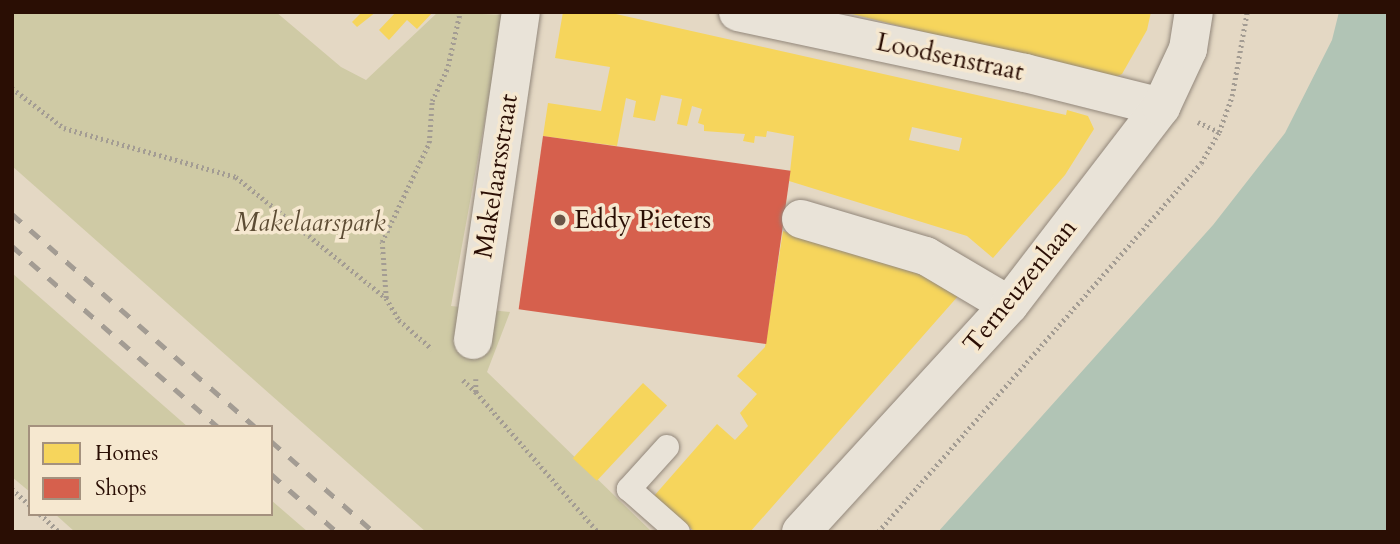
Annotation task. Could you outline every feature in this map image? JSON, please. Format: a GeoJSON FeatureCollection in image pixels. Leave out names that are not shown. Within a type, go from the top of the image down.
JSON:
{"type":"FeatureCollection","features":[{"type":"Feature","properties":{"kind":"street","name":"Makelaarsstraat"},"geometry":{"type":"LineString","coordinates":[[473,340],[521,12]]}},
{"type":"Feature","properties":{"kind":"street","name":"Loodsenstraat"},"geometry":{"type":"LineString","coordinates":[[738,12],[1025,73],[1161,107]]}},
{"type":"Feature","properties":{"kind":"street","name":"Terneuzenlaan"},"geometry":{"type":"LineString","coordinates":[[801,532],[1009,305],[1161,107],[1188,49],[1194,12]]}},
{"type":"Feature","properties":{"kind":"street"},"geometry":{"type":"LineString","coordinates":[[801,219],[926,256],[1009,305]]}},
{"type":"Feature","properties":{"kind":"lane"},"geometry":{"type":"LineString","coordinates":[[667,447],[629,489],[678,532]]}},
{"type":"Feature","properties":{"kind":"path"},"geometry":{"type":"LineString","coordinates":[[386,298],[382,242],[429,143],[432,101],[448,66],[460,12]]}},
{"type":"Feature","properties":{"kind":"path"},"geometry":{"type":"LineString","coordinates":[[878,532],[1201,163],[1219,132],[1232,96],[1247,12]]}},
{"type":"Feature","properties":{"kind":"path"},"geometry":{"type":"LineString","coordinates":[[12,88],[64,128],[236,177],[386,298],[399,320]]}},
{"type":"Feature","properties":{"kind":"path"},"geometry":{"type":"LineString","coordinates":[[473,340],[476,392],[598,532]]}},
{"type":"Feature","properties":{"kind":"path"},"geometry":{"type":"LineString","coordinates":[[12,489],[28,503]]}},
{"type":"Feature","properties":{"kind":"path"},"geometry":{"type":"LineString","coordinates":[[42,516],[59,532]]}},
{"type":"Feature","properties":{"kind":"green space","name":"Makelaarspark"},"geometry":{"type":"Polygon","coordinates":[[[12,12],[276,12],[341,67],[366,80],[438,12],[504,15],[451,306],[510,312],[487,372],[652,532],[426,532],[12,166],[12,12]]]}},
{"type":"Feature","properties":{"kind":"green space"},"geometry":{"type":"Polygon","coordinates":[[[12,273],[186,425],[28,425],[28,490],[12,477],[12,273]]]}},
{"type":"Feature","properties":{"kind":"green space"},"geometry":{"type":"Polygon","coordinates":[[[273,502],[308,532],[75,532],[57,516],[273,516],[273,502]]]}},
{"type":"Feature","properties":{"kind":"shaded area"},"geometry":{"type":"Polygon","coordinates":[[[1339,12],[1388,12],[1388,532],[938,532],[1213,225],[1285,133],[1332,40],[1339,12]]]}},
{"type":"Feature","properties":{"kind":"building: Homes"},"geometry":{"type":"Polygon","coordinates":[[[362,12],[376,12],[357,27],[352,22],[362,12]]]}},
{"type":"Feature","properties":{"kind":"building: Homes"},"geometry":{"type":"Polygon","coordinates":[[[396,12],[433,12],[417,29],[407,20],[389,40],[379,30],[396,12]]]}},
{"type":"Feature","properties":{"kind":"building: Homes"},"geometry":{"type":"Polygon","coordinates":[[[563,12],[607,12],[1066,115],[1067,110],[1088,116],[1094,129],[1065,175],[993,258],[967,236],[789,181],[794,136],[767,131],[766,137],[755,136],[754,143],[743,141],[745,134],[704,131],[704,125],[698,123],[702,109],[692,106],[687,126],[677,124],[682,99],[661,95],[655,121],[633,117],[636,101],[626,98],[617,146],[543,136],[548,103],[601,111],[610,67],[555,58],[563,12]],[[912,127],[909,140],[959,151],[962,138],[912,127]]]}},
{"type":"Feature","properties":{"kind":"building: Homes"},"geometry":{"type":"Polygon","coordinates":[[[844,12],[1151,12],[1147,30],[1122,74],[1111,79],[844,12]]]}},
{"type":"Feature","properties":{"kind":"building: Homes"},"geometry":{"type":"Polygon","coordinates":[[[783,231],[941,281],[959,295],[750,532],[695,532],[654,496],[717,424],[735,440],[748,426],[740,413],[757,394],[737,376],[765,347],[783,231]]]}},
{"type":"Feature","properties":{"kind":"building: Homes"},"geometry":{"type":"Polygon","coordinates":[[[643,383],[667,406],[597,481],[573,458],[643,383]]]}},
{"type":"Feature","properties":{"kind":"building: Shops"},"geometry":{"type":"Polygon","coordinates":[[[543,136],[791,171],[766,344],[519,309],[543,136]]]}},
{"type":"Feature","properties":{"kind":"railway"},"geometry":{"type":"LineString","coordinates":[[12,214],[253,425]]}},
{"type":"Feature","properties":{"kind":"railway"},"geometry":{"type":"LineString","coordinates":[[12,246],[216,425]]}},
{"type":"Feature","properties":{"kind":"railway"},"geometry":{"type":"LineString","coordinates":[[273,443],[374,532]]}},
{"type":"Feature","properties":{"kind":"railway"},"geometry":{"type":"LineString","coordinates":[[273,476],[337,532]]}},
{"type":"Feature","properties":{"kind":"place","name":"Eddy Pieters"},"geometry":{"type":"Point","coordinates":[560,220]}}]}
